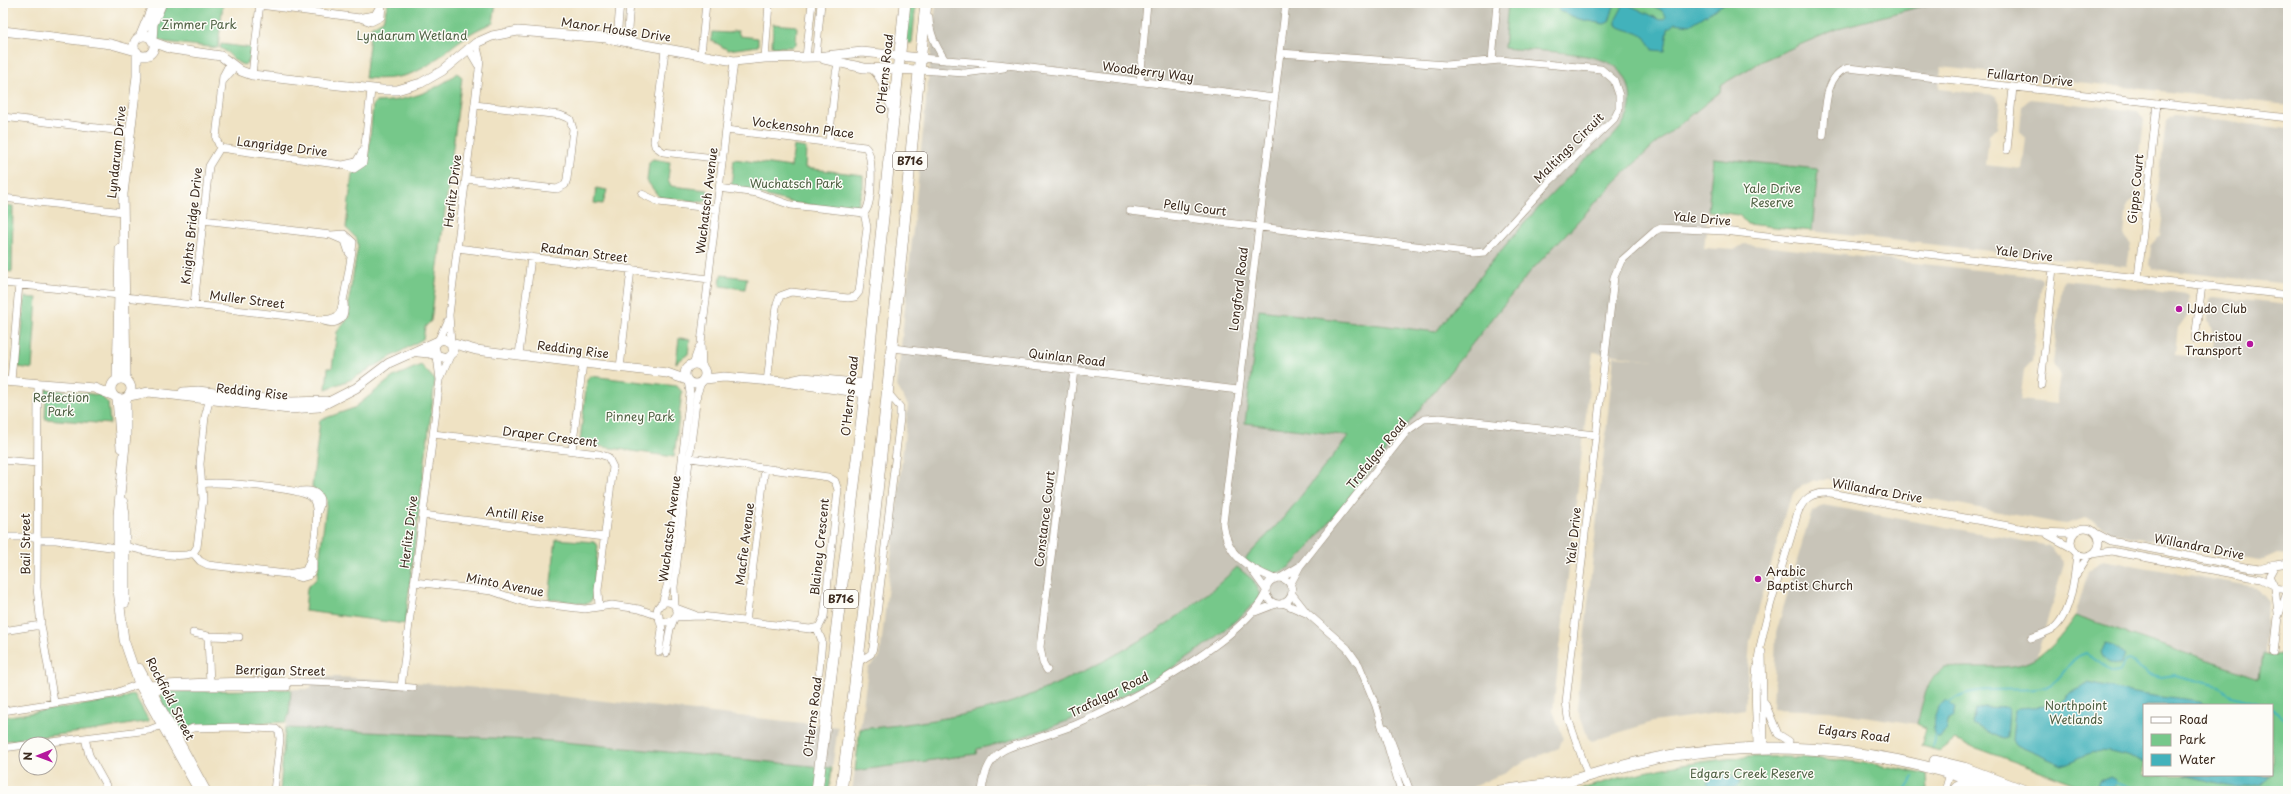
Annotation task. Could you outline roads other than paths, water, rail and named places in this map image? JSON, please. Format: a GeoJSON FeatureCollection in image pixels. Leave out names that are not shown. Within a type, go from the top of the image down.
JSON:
{"type":"FeatureCollection","features":[{"type":"Feature","properties":{"kind":"main road","name":"O'Herns Road"},"geometry":{"type":"LineString","coordinates":[[817,791],[865,388],[905,3]]}},
{"type":"Feature","properties":{"kind":"main road","name":"B716"},"geometry":{"type":"LineString","coordinates":[[841,791],[858,662],[893,348],[920,58],[927,3]]}},
{"type":"Feature","properties":{"kind":"main road","name":"Edgars Road"},"geometry":{"type":"LineString","coordinates":[[1500,791],[1566,782],[1630,764],[1675,755],[1789,741],[1853,745],[1918,756],[2003,791]]}},
{"type":"Feature","properties":{"kind":"main road","name":"Edgars Road"},"geometry":{"type":"LineString","coordinates":[[1760,745],[1854,752],[1918,763],[1952,769],[2025,791]]}},
{"type":"Feature","properties":{"kind":"main road","name":"Edgars Road"},"geometry":{"type":"LineString","coordinates":[[1550,791],[1566,782]]}},
{"type":"Feature","properties":{"kind":"street"},"geometry":{"type":"LineString","coordinates":[[136,51],[135,43],[139,38],[154,3]]}},
{"type":"Feature","properties":{"kind":"street"},"geometry":{"type":"LineString","coordinates":[[3,31],[111,44],[136,51],[142,55],[149,54],[153,48],[153,24],[162,3]]}},
{"type":"Feature","properties":{"kind":"street"},"geometry":{"type":"LineString","coordinates":[[249,75],[254,53],[260,4],[360,18],[371,22],[378,20],[383,14],[382,3]]}},
{"type":"Feature","properties":{"kind":"street"},"geometry":{"type":"LineString","coordinates":[[617,40],[620,3]]}},
{"type":"Feature","properties":{"kind":"street"},"geometry":{"type":"LineString","coordinates":[[627,42],[630,3]]}},
{"type":"Feature","properties":{"kind":"street"},"geometry":{"type":"LineString","coordinates":[[701,54],[706,3]]}},
{"type":"Feature","properties":{"kind":"street"},"geometry":{"type":"LineString","coordinates":[[765,58],[769,3]]}},
{"type":"Feature","properties":{"kind":"street"},"geometry":{"type":"LineString","coordinates":[[806,57],[812,3]]}},
{"type":"Feature","properties":{"kind":"street"},"geometry":{"type":"LineString","coordinates":[[816,58],[821,3]]}},
{"type":"Feature","properties":{"kind":"street"},"geometry":{"type":"LineString","coordinates":[[927,3],[929,26],[935,45],[945,60]]}},
{"type":"Feature","properties":{"kind":"street"},"geometry":{"type":"LineString","coordinates":[[1140,82],[1147,3]]}},
{"type":"Feature","properties":{"kind":"street","name":"Longford Road"},"geometry":{"type":"LineString","coordinates":[[1266,591],[1251,569],[1230,548],[1224,533],[1223,523],[1286,3]]}},
{"type":"Feature","properties":{"kind":"street"},"geometry":{"type":"LineString","coordinates":[[1492,60],[1497,3]]}},
{"type":"Feature","properties":{"kind":"street","name":"Manor House Drive"},"geometry":{"type":"LineString","coordinates":[[152,41],[172,49],[218,54],[249,75],[371,90],[397,90],[421,83],[442,71],[472,46],[492,36],[518,31],[617,40],[665,50],[701,54],[734,61],[765,58],[806,57],[841,60],[872,68],[919,70]]}},
{"type":"Feature","properties":{"kind":"street"},"geometry":{"type":"LineString","coordinates":[[111,44],[145,36],[152,41]]}},
{"type":"Feature","properties":{"kind":"street"},"geometry":{"type":"LineString","coordinates":[[878,52],[901,41]]}},
{"type":"Feature","properties":{"kind":"street","name":"Herlitz Drive"},"geometry":{"type":"LineString","coordinates":[[451,343],[449,316],[479,70],[472,46]]}},
{"type":"Feature","properties":{"kind":"street","name":"Manor House Drive"},"geometry":{"type":"LineString","coordinates":[[149,54],[172,49]]}},
{"type":"Feature","properties":{"kind":"street"},"geometry":{"type":"LineString","coordinates":[[665,50],[654,141],[655,146],[663,152],[723,159]]}},
{"type":"Feature","properties":{"kind":"street","name":"Lyndarum Drive"},"geometry":{"type":"LineString","coordinates":[[121,381],[122,296],[119,260],[122,231],[123,185],[137,76],[136,51]]}},
{"type":"Feature","properties":{"kind":"street","name":"Manor House Drive"},"geometry":{"type":"LineString","coordinates":[[841,60],[878,52],[920,58]]}},
{"type":"Feature","properties":{"kind":"street","name":"Maltings Circuit"},"geometry":{"type":"LineString","coordinates":[[1258,227],[1473,253],[1485,252],[1550,181],[1614,119],[1619,109],[1619,95],[1614,80],[1601,69],[1500,60],[1447,65],[1280,53]]}},
{"type":"Feature","properties":{"kind":"street","name":"Lyndarum Drive"},"geometry":{"type":"LineString","coordinates":[[137,76],[149,54]]}},
{"type":"Feature","properties":{"kind":"street","name":"Woodberry Way"},"geometry":{"type":"LineString","coordinates":[[920,58],[1019,67],[1274,98]]}},
{"type":"Feature","properties":{"kind":"street"},"geometry":{"type":"LineString","coordinates":[[829,142],[836,85],[841,60]]}},
{"type":"Feature","properties":{"kind":"street","name":"Wuchatsch Avenue"},"geometry":{"type":"LineString","coordinates":[[662,604],[668,586],[686,458],[697,394],[701,343],[734,61]]}},
{"type":"Feature","properties":{"kind":"street"},"geometry":{"type":"LineString","coordinates":[[220,148],[216,138],[222,83],[225,71],[233,65]]}},
{"type":"Feature","properties":{"kind":"street","name":"Woodberry Way"},"geometry":{"type":"LineString","coordinates":[[919,70],[965,73],[1019,67]]}},
{"type":"Feature","properties":{"kind":"street"},"geometry":{"type":"LineString","coordinates":[[872,68],[882,79],[888,101],[894,109]]}},
{"type":"Feature","properties":{"kind":"street","name":"Fullarton Drive"},"geometry":{"type":"LineString","coordinates":[[1823,136],[1831,81],[1841,70],[1848,68],[2288,118]]}},
{"type":"Feature","properties":{"kind":"street"},"geometry":{"type":"LineString","coordinates":[[2007,150],[2013,87]]}},
{"type":"Feature","properties":{"kind":"street","name":"Langridge Drive"},"geometry":{"type":"LineString","coordinates":[[220,148],[342,165],[354,169],[363,163],[363,148],[371,90]]}},
{"type":"Feature","properties":{"kind":"street","name":"Gipps Court"},"geometry":{"type":"LineString","coordinates":[[2138,278],[2157,103]]}},
{"type":"Feature","properties":{"kind":"street"},"geometry":{"type":"LineString","coordinates":[[466,179],[557,189],[563,187],[566,183],[569,163],[573,129],[572,122],[568,117],[475,105]]}},
{"type":"Feature","properties":{"kind":"street"},"geometry":{"type":"LineString","coordinates":[[3,117],[131,132]]}},
{"type":"Feature","properties":{"kind":"street","name":"Vockensohn Place"},"geometry":{"type":"LineString","coordinates":[[726,130],[862,146],[869,151],[870,197],[868,207],[864,213],[867,227],[860,288],[855,297],[848,298],[791,292],[780,296],[776,307],[767,382]]}},
{"type":"Feature","properties":{"kind":"street","name":"Knights Bridge Drive"},"geometry":{"type":"LineString","coordinates":[[194,305],[209,166],[220,148]]}},
{"type":"Feature","properties":{"kind":"street"},"geometry":{"type":"LineString","coordinates":[[719,188],[757,193],[791,205],[864,213]]}},
{"type":"Feature","properties":{"kind":"street"},"geometry":{"type":"LineString","coordinates":[[642,194],[659,202],[717,209]]}},
{"type":"Feature","properties":{"kind":"street"},"geometry":{"type":"LineString","coordinates":[[3,198],[123,212]]}},
{"type":"Feature","properties":{"kind":"street","name":"Pelly Court"},"geometry":{"type":"LineString","coordinates":[[1130,211],[1258,227]]}},
{"type":"Feature","properties":{"kind":"street","name":"Muller Street"},"geometry":{"type":"LineString","coordinates":[[3,282],[321,320],[337,316],[344,300],[349,257],[345,241],[331,235],[203,220]]}},
{"type":"Feature","properties":{"kind":"street","name":"Yale Drive"},"geometry":{"type":"LineString","coordinates":[[1588,775],[1566,709],[1615,272],[1621,261],[1655,231],[1661,228],[1724,231],[2288,295]]}},
{"type":"Feature","properties":{"kind":"street","name":"Radman Street"},"geometry":{"type":"LineString","coordinates":[[457,248],[709,279]]}},
{"type":"Feature","properties":{"kind":"street"},"geometry":{"type":"LineString","coordinates":[[519,355],[531,257]]}},
{"type":"Feature","properties":{"kind":"street"},"geometry":{"type":"LineString","coordinates":[[2041,385],[2053,268]]}},
{"type":"Feature","properties":{"kind":"street"},"geometry":{"type":"LineString","coordinates":[[620,368],[632,269]]}},
{"type":"Feature","properties":{"kind":"street"},"geometry":{"type":"LineString","coordinates":[[19,284],[7,381],[94,388],[121,397]]}},
{"type":"Feature","properties":{"kind":"street"},"geometry":{"type":"LineString","coordinates":[[2195,339],[2202,285]]}},
{"type":"Feature","properties":{"kind":"street","name":"Herlitz Drive"},"geometry":{"type":"LineString","coordinates":[[438,341],[449,316]]}},
{"type":"Feature","properties":{"kind":"street"},"geometry":{"type":"LineString","coordinates":[[444,339],[451,343],[453,349],[451,355],[446,358],[436,355],[434,346],[438,341],[444,339]]}},
{"type":"Feature","properties":{"kind":"street","name":"Redding Rise"},"geometry":{"type":"LineString","coordinates":[[121,381],[150,392],[168,394],[208,395],[291,402],[332,400],[356,388],[390,363],[438,341]]}},
{"type":"Feature","properties":{"kind":"street","name":"Redding Rise"},"geometry":{"type":"LineString","coordinates":[[451,343],[476,350],[620,368],[667,373],[699,372],[724,377],[767,382],[865,388]]}},
{"type":"Feature","properties":{"kind":"street","name":"Quinlan Road"},"geometry":{"type":"LineString","coordinates":[[893,348],[1238,390]]}},
{"type":"Feature","properties":{"kind":"street","name":"Redding Rise"},"geometry":{"type":"LineString","coordinates":[[451,355],[460,351],[476,350]]}},
{"type":"Feature","properties":{"kind":"street","name":"Redding Rise"},"geometry":{"type":"LineString","coordinates":[[416,352],[436,355]]}},
{"type":"Feature","properties":{"kind":"street","name":"Herlitz Drive"},"geometry":{"type":"LineString","coordinates":[[436,355],[440,380]]}},
{"type":"Feature","properties":{"kind":"street","name":"Herlitz Drive"},"geometry":{"type":"LineString","coordinates":[[402,687],[440,380],[451,355]]}},
{"type":"Feature","properties":{"kind":"street"},"geometry":{"type":"LineString","coordinates":[[572,450],[583,363]]}},
{"type":"Feature","properties":{"kind":"street","name":"Constance Court"},"geometry":{"type":"LineString","coordinates":[[1047,670],[1043,663],[1040,647],[1074,370]]}},
{"type":"Feature","properties":{"kind":"street"},"geometry":{"type":"LineString","coordinates":[[687,381],[699,372]]}},
{"type":"Feature","properties":{"kind":"street","name":"Redding Rise"},"geometry":{"type":"LineString","coordinates":[[667,373],[694,385],[699,372]]}},
{"type":"Feature","properties":{"kind":"street"},"geometry":{"type":"LineString","coordinates":[[94,388],[121,381]]}},
{"type":"Feature","properties":{"kind":"street","name":"Rockfield Street"},"geometry":{"type":"LineString","coordinates":[[121,381],[132,390],[121,397],[110,389],[121,381]]}},
{"type":"Feature","properties":{"kind":"street","name":"Wuchatsch Avenue"},"geometry":{"type":"LineString","coordinates":[[676,607],[674,587],[686,458],[690,393],[687,381]]}},
{"type":"Feature","properties":{"kind":"street","name":"Bail Street"},"geometry":{"type":"LineString","coordinates":[[38,384],[37,588],[41,625],[54,702]]}},
{"type":"Feature","properties":{"kind":"street","name":"Redding Rise"},"geometry":{"type":"LineString","coordinates":[[121,397],[150,392]]}},
{"type":"Feature","properties":{"kind":"street"},"geometry":{"type":"LineString","coordinates":[[3,537],[96,545],[181,556],[193,553],[197,548],[203,499],[199,471],[208,395]]}},
{"type":"Feature","properties":{"kind":"street","name":"Rockfield Street"},"geometry":{"type":"LineString","coordinates":[[121,397],[122,493],[125,515],[122,548],[126,618],[143,684],[173,738],[206,791]]}},
{"type":"Feature","properties":{"kind":"street","name":"Trafalgar Road"},"geometry":{"type":"LineString","coordinates":[[1290,585],[1300,566],[1407,431],[1424,419],[1440,418],[1596,435]]}},
{"type":"Feature","properties":{"kind":"street","name":"Draper Crescent"},"geometry":{"type":"LineString","coordinates":[[433,434],[604,455],[612,463],[598,590],[599,607]]}},
{"type":"Feature","properties":{"kind":"street","name":"Blainey Crescent"},"geometry":{"type":"LineString","coordinates":[[686,458],[828,477],[835,481],[838,486],[824,617],[821,624],[817,628]]}},
{"type":"Feature","properties":{"kind":"street"},"geometry":{"type":"LineString","coordinates":[[3,460],[37,463]]}},
{"type":"Feature","properties":{"kind":"street","name":"Macfie Avenue"},"geometry":{"type":"LineString","coordinates":[[746,622],[765,468]]}},
{"type":"Feature","properties":{"kind":"street"},"geometry":{"type":"LineString","coordinates":[[193,553],[200,562],[208,565],[287,574],[305,571],[312,554],[317,514],[321,502],[317,494],[312,490],[295,491],[219,482],[202,484]]}},
{"type":"Feature","properties":{"kind":"street","name":"Willandra Drive"},"geometry":{"type":"LineString","coordinates":[[1760,745],[1755,687],[1762,637],[1800,506],[1812,494],[1830,493],[2041,532],[2066,533],[2077,530]]}},
{"type":"Feature","properties":{"kind":"street","name":"Antill Rise"},"geometry":{"type":"LineString","coordinates":[[423,515],[604,537]]}},
{"type":"Feature","properties":{"kind":"street"},"geometry":{"type":"LineString","coordinates":[[2030,638],[2046,633],[2058,624],[2063,617],[2075,577],[2099,542],[2096,533],[2090,528],[2077,530],[2071,540],[2074,551],[2075,577]]}},
{"type":"Feature","properties":{"kind":"street","name":"Willandra Drive"},"geometry":{"type":"LineString","coordinates":[[2041,532],[2074,551]]}},
{"type":"Feature","properties":{"kind":"street","name":"Willandra Drive"},"geometry":{"type":"LineString","coordinates":[[2096,533],[2111,541],[2245,567],[2260,569],[2288,563]]}},
{"type":"Feature","properties":{"kind":"street"},"geometry":{"type":"LineString","coordinates":[[2074,551],[2090,555]]}},
{"type":"Feature","properties":{"kind":"street","name":"Willandra Drive"},"geometry":{"type":"LineString","coordinates":[[2090,555],[2111,551],[2246,576],[2288,590]]}},
{"type":"Feature","properties":{"kind":"street"},"geometry":{"type":"LineString","coordinates":[[2275,565],[2270,571],[2278,617]]}},
{"type":"Feature","properties":{"kind":"street","name":"Trafalgar Road"},"geometry":{"type":"LineString","coordinates":[[1277,579],[1300,566]]}},
{"type":"Feature","properties":{"kind":"street","name":"Longford Road"},"geometry":{"type":"LineString","coordinates":[[1251,569],[1277,579]]}},
{"type":"Feature","properties":{"kind":"street"},"geometry":{"type":"LineString","coordinates":[[1307,613],[1270,599],[1266,591],[1269,583],[1277,579],[1290,585],[1292,594],[1307,613],[1347,648],[1360,665],[1376,706],[1394,744],[1410,791]]}},
{"type":"Feature","properties":{"kind":"street","name":"Minto Avenue"},"geometry":{"type":"LineString","coordinates":[[414,582],[492,591],[524,602],[585,609],[612,605],[638,609],[659,617]]}},
{"type":"Feature","properties":{"kind":"street"},"geometry":{"type":"LineString","coordinates":[[2274,653],[2278,617],[2288,590]]}},
{"type":"Feature","properties":{"kind":"street","name":"Trafalgar Road"},"geometry":{"type":"LineString","coordinates":[[1253,613],[1266,591]]}},
{"type":"Feature","properties":{"kind":"street"},"geometry":{"type":"LineString","coordinates":[[1280,603],[1292,594]]}},
{"type":"Feature","properties":{"kind":"street"},"geometry":{"type":"LineString","coordinates":[[676,607],[675,618],[663,653],[658,610],[662,604],[671,603],[676,607],[701,616]]}},
{"type":"Feature","properties":{"kind":"street","name":"Trafalgar Road"},"geometry":{"type":"LineString","coordinates":[[982,791],[988,765],[1004,750],[1077,724],[1125,702],[1191,662],[1253,613],[1280,603]]}},
{"type":"Feature","properties":{"kind":"street","name":"Minto Avenue"},"geometry":{"type":"LineString","coordinates":[[638,609],[662,604]]}},
{"type":"Feature","properties":{"kind":"street"},"geometry":{"type":"LineString","coordinates":[[659,617],[668,622],[675,618],[701,616],[805,629],[817,628],[822,641],[819,672]]}},
{"type":"Feature","properties":{"kind":"street"},"geometry":{"type":"LineString","coordinates":[[3,631],[41,625]]}},
{"type":"Feature","properties":{"kind":"street"},"geometry":{"type":"LineString","coordinates":[[193,633],[208,636],[239,637]]}},
{"type":"Feature","properties":{"kind":"street"},"geometry":{"type":"LineString","coordinates":[[208,636],[210,684]]}},
{"type":"Feature","properties":{"kind":"street","name":"Willandra Drive"},"geometry":{"type":"LineString","coordinates":[[1760,745],[1763,697],[1762,637]]}},
{"type":"Feature","properties":{"kind":"street","name":"Berrigan Street"},"geometry":{"type":"LineString","coordinates":[[3,711],[113,694],[143,684],[288,684],[413,688]]}},
{"type":"Feature","properties":{"kind":"street","name":"Berrigan Street"},"geometry":{"type":"LineString","coordinates":[[149,696],[164,688],[210,684]]}},
{"type":"Feature","properties":{"kind":"street"},"geometry":{"type":"LineString","coordinates":[[1763,697],[1774,728],[1781,737],[1789,741]]}},
{"type":"Feature","properties":{"kind":"street"},"geometry":{"type":"LineString","coordinates":[[1376,706],[1401,791]]}},
{"type":"Feature","properties":{"kind":"street"},"geometry":{"type":"LineString","coordinates":[[58,741],[149,730],[165,724]]}},
{"type":"Feature","properties":{"kind":"street"},"geometry":{"type":"LineString","coordinates":[[173,738],[192,728],[276,729],[279,732],[280,739],[274,791]]}},
{"type":"Feature","properties":{"kind":"street"},"geometry":{"type":"LineString","coordinates":[[85,738],[89,755],[109,791]]}},
{"type":"Feature","properties":{"kind":"street","name":"Rockfield Street"},"geometry":{"type":"LineString","coordinates":[[173,738],[199,791]]}},
{"type":"Feature","properties":{"kind":"street"},"geometry":{"type":"LineString","coordinates":[[3,748],[18,746]]}},
{"type":"Feature","properties":{"kind":"street"},"geometry":{"type":"LineString","coordinates":[[1945,791],[1952,769]]}},
{"type":"Feature","properties":{"kind":"street"},"geometry":{"type":"LineString","coordinates":[[1952,791],[1955,786],[1965,783],[1990,791]]}},
{"type":"Feature","properties":{"kind":"water"},"geometry":{"type":"Polygon","coordinates":[[[1557,3],[1615,3],[1609,22],[1604,24],[1579,19],[1559,11],[1557,3]]]}},
{"type":"Feature","properties":{"kind":"water"},"geometry":{"type":"Polygon","coordinates":[[[1647,3],[1725,3],[1690,25],[1675,23],[1668,29],[1665,51],[1653,50],[1645,38],[1641,35],[1616,25],[1616,19],[1623,6],[1629,5],[1661,20],[1665,19],[1666,16],[1661,10],[1647,3]]]}},
{"type":"Feature","properties":{"kind":"water"},"geometry":{"type":"Polygon","coordinates":[[[2106,643],[2113,645],[2125,656],[2121,665],[2111,663],[2106,660],[2101,651],[2106,643]]]}},
{"type":"Feature","properties":{"kind":"water"},"geometry":{"type":"Polygon","coordinates":[[[2088,683],[2139,694],[2200,702],[2203,704],[2143,704],[2143,763],[2116,753],[2102,751],[2088,754],[2062,765],[2014,744],[2012,740],[2015,711],[2018,708],[2058,705],[2072,691],[2088,683]]]}},
{"type":"Feature","properties":{"kind":"water"},"geometry":{"type":"Polygon","coordinates":[[[1946,700],[1955,708],[1953,717],[1947,721],[1946,729],[1940,738],[1936,736],[1933,726],[1936,711],[1946,700]]]}},
{"type":"Feature","properties":{"kind":"water"},"geometry":{"type":"Polygon","coordinates":[[[1984,707],[2007,708],[2009,711],[2007,738],[2003,739],[1972,724],[1975,710],[1984,707]]]}},
{"type":"Feature","properties":{"kind":"water"},"geometry":{"type":"Polygon","coordinates":[[[1726,774],[1739,778],[1740,784],[1734,788],[1709,788],[1707,782],[1715,776],[1726,774]]]}},
{"type":"Feature","properties":{"kind":"water"},"geometry":{"type":"Polygon","coordinates":[[[2187,776],[2270,776],[2263,784],[2240,788],[2187,776]]]}},
{"type":"Feature","properties":{"kind":"water"},"geometry":{"type":"Polygon","coordinates":[[[2110,777],[2116,780],[2113,791],[2097,786],[2099,781],[2110,777]]]}},
{"type":"Feature","properties":{"kind":"waterway"},"geometry":{"type":"LineString","coordinates":[[1948,705],[1955,698],[1976,691],[2036,689],[2045,687],[2053,683],[2079,656],[2086,653],[2112,672],[2120,671],[2125,662],[2130,661],[2149,674],[2161,677],[2175,675],[2218,686],[2229,695],[2260,704]]}},
{"type":"Feature","properties":{"kind":"waterway"},"geometry":{"type":"LineString","coordinates":[[2273,710],[2278,712],[2288,725]]}},
{"type":"Feature","properties":{"kind":"waterway"},"geometry":{"type":"LineString","coordinates":[[1932,747],[1936,735]]}},
{"type":"Feature","properties":{"kind":"waterway"},"geometry":{"type":"LineString","coordinates":[[1904,791],[1914,776]]}},
{"type":"Feature","properties":{"kind":"waterway"},"geometry":{"type":"LineString","coordinates":[[2115,783],[2143,791]]}},
{"type":"Feature","properties":{"kind":"place","name":"IJudo Club"},"geometry":{"type":"Point","coordinates":[2179,309]}},
{"type":"Feature","properties":{"kind":"place","name":"Christou Transport"},"geometry":{"type":"Point","coordinates":[2250,344]}},
{"type":"Feature","properties":{"kind":"place","name":"Arabic Baptist Church"},"geometry":{"type":"Point","coordinates":[1758,579]}},
{"type":"Feature","properties":{"kind":"park label","name":"Zimmer Park"},"geometry":{"type":"Point","coordinates":[199,25]}},
{"type":"Feature","properties":{"kind":"park label","name":"Lyndarum Wetland"},"geometry":{"type":"Point","coordinates":[412,36]}},
{"type":"Feature","properties":{"kind":"park label","name":"Wuchatsch Park"},"geometry":{"type":"Point","coordinates":[796,184]}},
{"type":"Feature","properties":{"kind":"park label","name":"Yale Drive Reserve"},"geometry":{"type":"Point","coordinates":[1772,196]}},
{"type":"Feature","properties":{"kind":"park label","name":"Reflection Park"},"geometry":{"type":"Point","coordinates":[61,405]}},
{"type":"Feature","properties":{"kind":"park label","name":"Pinney Park"},"geometry":{"type":"Point","coordinates":[640,417]}},
{"type":"Feature","properties":{"kind":"park label","name":"Northpoint Wetlands"},"geometry":{"type":"Point","coordinates":[2076,713]}},
{"type":"Feature","properties":{"kind":"park label","name":"Edgars Creek Reserve"},"geometry":{"type":"Point","coordinates":[1752,774]}}]}
